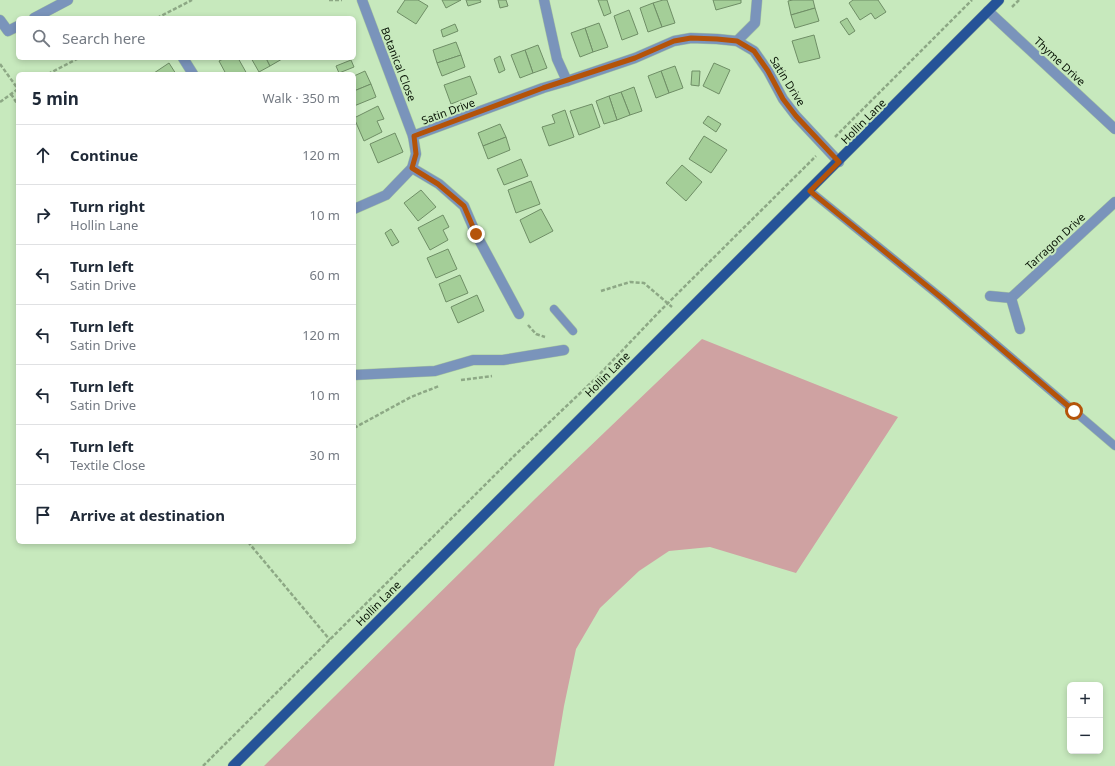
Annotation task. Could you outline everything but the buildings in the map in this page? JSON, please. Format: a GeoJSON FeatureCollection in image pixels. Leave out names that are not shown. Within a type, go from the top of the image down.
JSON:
{"type":"FeatureCollection","features":[{"type":"Feature","properties":{"kind":"main road","name":"Hollin Lane"},"geometry":{"type":"LineString","coordinates":[[233,766],[517,480],[839,162],[999,0]]}},
{"type":"Feature","properties":{"kind":"street"},"geometry":{"type":"LineString","coordinates":[[38,16],[68,0]]}},
{"type":"Feature","properties":{"kind":"street","name":"Botanical Close"},"geometry":{"type":"LineString","coordinates":[[362,0],[414,136]]}},
{"type":"Feature","properties":{"kind":"street"},"geometry":{"type":"LineString","coordinates":[[544,0],[557,59],[567,81]]}},
{"type":"Feature","properties":{"kind":"street"},"geometry":{"type":"LineString","coordinates":[[737,41],[755,23],[757,0]]}},
{"type":"Feature","properties":{"kind":"street","name":"Thyme Drive"},"geometry":{"type":"LineString","coordinates":[[988,11],[1115,129]]}},
{"type":"Feature","properties":{"kind":"street"},"geometry":{"type":"LineString","coordinates":[[0,20],[8,31],[16,27]]}},
{"type":"Feature","properties":{"kind":"street","name":"Satin Drive"},"geometry":{"type":"LineString","coordinates":[[412,168],[416,154],[414,136],[543,88],[635,58],[674,41],[698,38],[737,41],[754,51],[768,71],[783,99],[796,116],[839,162]]}},
{"type":"Feature","properties":{"kind":"street"},"geometry":{"type":"LineString","coordinates":[[184,60],[192,72]]}},
{"type":"Feature","properties":{"kind":"street"},"geometry":{"type":"LineString","coordinates":[[356,208],[386,195],[412,168],[438,184],[464,206],[476,234],[519,314]]}},
{"type":"Feature","properties":{"kind":"street","name":"Tarragon Drive"},"geometry":{"type":"LineString","coordinates":[[1012,298],[1115,202]]}},
{"type":"Feature","properties":{"kind":"street"},"geometry":{"type":"LineString","coordinates":[[990,296],[1012,298],[1020,329]]}},
{"type":"Feature","properties":{"kind":"street"},"geometry":{"type":"LineString","coordinates":[[356,375],[435,371],[474,360],[503,360],[564,350]]}},
{"type":"Feature","properties":{"kind":"lane"},"geometry":{"type":"LineString","coordinates":[[810,191],[943,299],[1115,446]]}},
{"type":"Feature","properties":{"kind":"lane"},"geometry":{"type":"LineString","coordinates":[[554,309],[573,331]]}},
{"type":"Feature","properties":{"kind":"path"},"geometry":{"type":"LineString","coordinates":[[161,16],[192,0]]}},
{"type":"Feature","properties":{"kind":"path"},"geometry":{"type":"LineString","coordinates":[[329,0],[342,0]]}},
{"type":"Feature","properties":{"kind":"path"},"geometry":{"type":"LineString","coordinates":[[203,766],[514,456],[596,378],[668,303],[972,0]]}},
{"type":"Feature","properties":{"kind":"path"},"geometry":{"type":"LineString","coordinates":[[52,72],[75,60]]}},
{"type":"Feature","properties":{"kind":"path"},"geometry":{"type":"LineString","coordinates":[[0,64],[16,86]]}},
{"type":"Feature","properties":{"kind":"path"},"geometry":{"type":"LineString","coordinates":[[0,102],[16,90]]}},
{"type":"Feature","properties":{"kind":"path"},"geometry":{"type":"LineString","coordinates":[[11,94],[16,102]]}},
{"type":"Feature","properties":{"kind":"path"},"geometry":{"type":"LineString","coordinates":[[601,291],[630,282],[644,283],[683,316]]}},
{"type":"Feature","properties":{"kind":"path"},"geometry":{"type":"LineString","coordinates":[[519,314],[536,334],[551,338]]}},
{"type":"Feature","properties":{"kind":"path"},"geometry":{"type":"LineString","coordinates":[[460,380],[495,375]]}},
{"type":"Feature","properties":{"kind":"path"},"geometry":{"type":"LineString","coordinates":[[356,427],[411,397],[445,384]]}},
{"type":"Feature","properties":{"kind":"path"},"geometry":{"type":"LineString","coordinates":[[250,544],[330,640]]}},
{"type":"Feature","properties":{"kind":"shaded area"},"geometry":{"type":"Polygon","coordinates":[[[702,339],[898,417],[796,573],[710,547],[669,551],[639,571],[600,608],[576,649],[564,706],[554,766],[264,766],[536,498],[702,339]]]}},
{"type":"Feature","properties":{"kind":"route"},"geometry":{"type":"LineString","coordinates":[[476,234],[464,206],[438,184],[412,168],[416,154],[414,136],[543,88],[635,58],[674,41],[691,38],[737,41],[754,51],[768,71],[783,99],[796,116],[839,162],[810,191],[943,299],[1074,411]]}}]}
